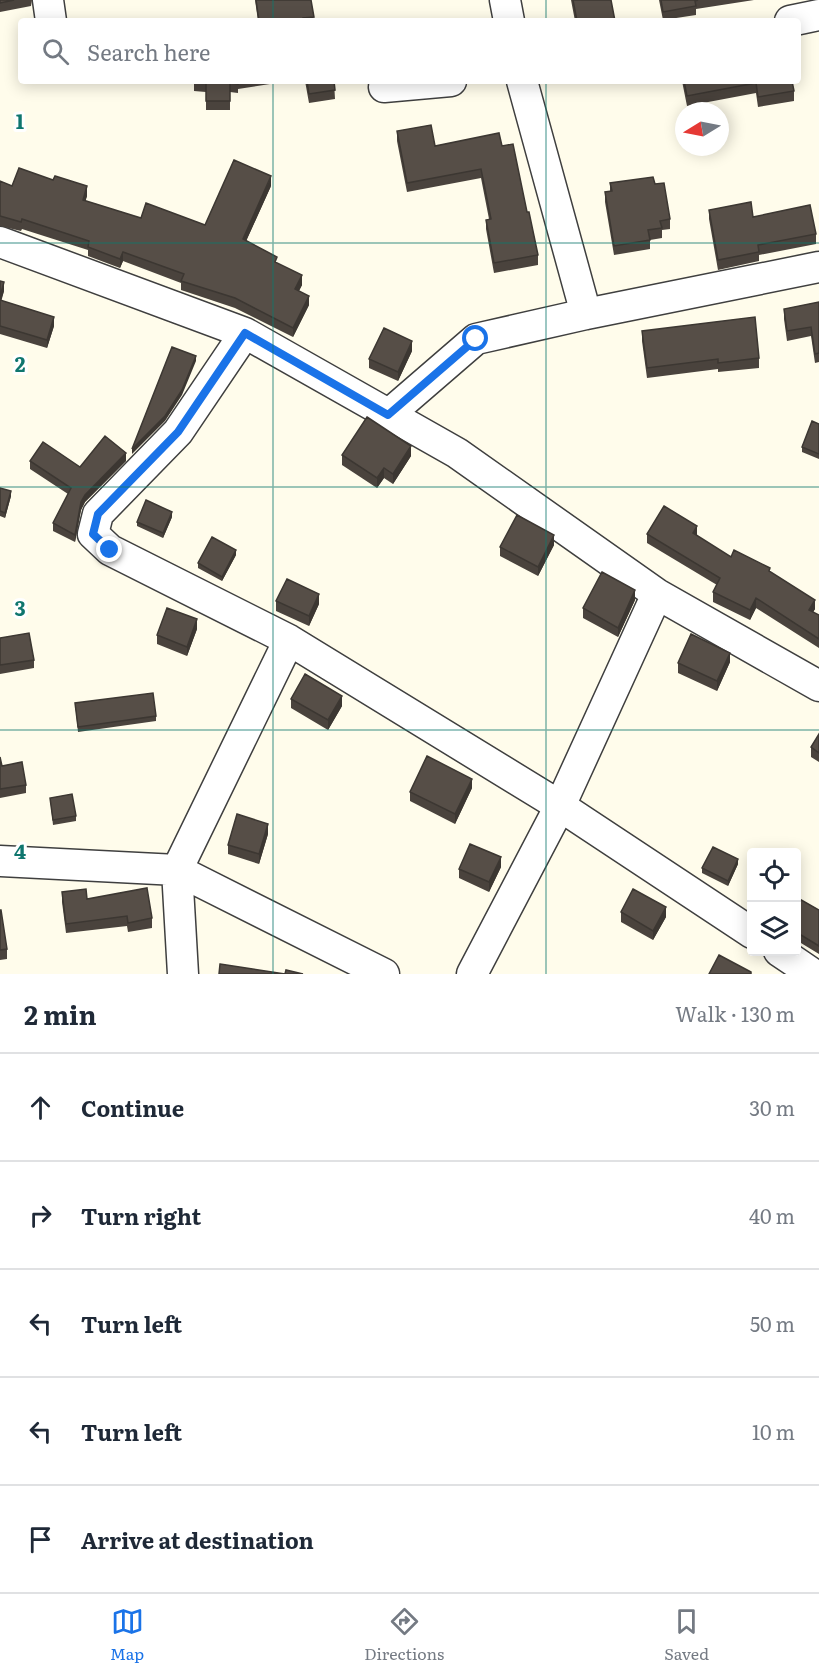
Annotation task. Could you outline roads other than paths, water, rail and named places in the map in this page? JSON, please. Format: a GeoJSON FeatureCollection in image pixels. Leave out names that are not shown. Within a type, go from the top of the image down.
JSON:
{"type":"FeatureCollection","features":[{"type":"Feature","properties":{"kind":"street"},"geometry":{"type":"LineString","coordinates":[[48,0],[51,18]]}},
{"type":"Feature","properties":{"kind":"street"},"geometry":{"type":"LineString","coordinates":[[505,0],[508,18]]}},
{"type":"Feature","properties":{"kind":"street"},"geometry":{"type":"LineString","coordinates":[[801,19],[819,15]]}},
{"type":"Feature","properties":{"kind":"street"},"geometry":{"type":"LineString","coordinates":[[384,87],[418,84]]}},
{"type":"Feature","properties":{"kind":"street"},"geometry":{"type":"LineString","coordinates":[[523,84],[586,314]]}},
{"type":"Feature","properties":{"kind":"street"},"geometry":{"type":"LineString","coordinates":[[0,242],[245,333],[457,453],[657,594],[819,686]]}},
{"type":"Feature","properties":{"kind":"street"},"geometry":{"type":"LineString","coordinates":[[388,415],[476,339],[586,314],[819,267]]}},
{"type":"Feature","properties":{"kind":"street"},"geometry":{"type":"LineString","coordinates":[[245,333],[178,432],[98,514],[93,534],[110,550],[289,640],[560,806],[747,930]]}},
{"type":"Feature","properties":{"kind":"street"},"geometry":{"type":"LineString","coordinates":[[472,974],[560,806],[657,594]]}},
{"type":"Feature","properties":{"kind":"street"},"geometry":{"type":"LineString","coordinates":[[183,974],[177,870],[289,640]]}},
{"type":"Feature","properties":{"kind":"street"},"geometry":{"type":"LineString","coordinates":[[0,861],[177,870],[384,974]]}},
{"type":"Feature","properties":{"kind":"street"},"geometry":{"type":"LineString","coordinates":[[786,956],[813,974]]}}]}
